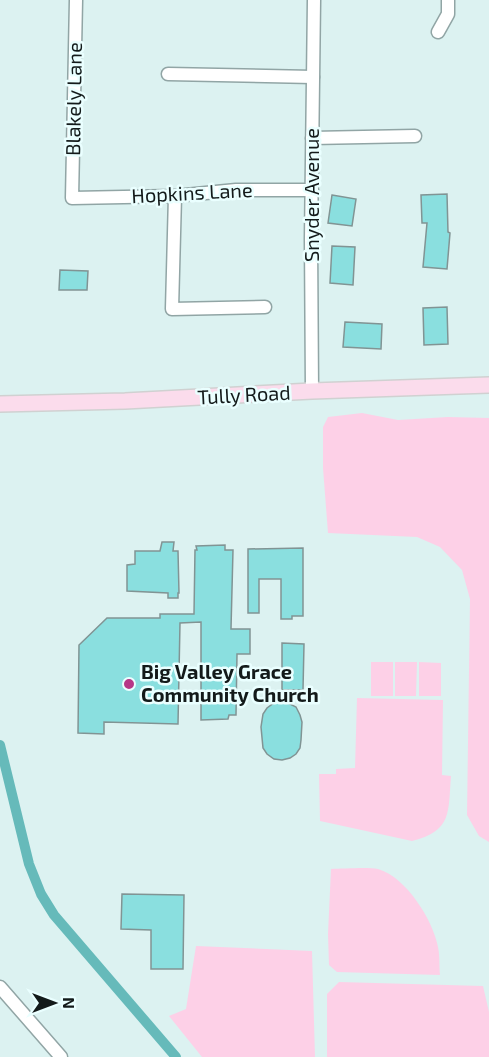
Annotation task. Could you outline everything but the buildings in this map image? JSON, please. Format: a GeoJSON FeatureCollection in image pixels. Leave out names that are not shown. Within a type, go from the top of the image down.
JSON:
{"type":"FeatureCollection","features":[{"type":"Feature","properties":{"kind":"main road","name":"Tully Road"},"geometry":{"type":"LineString","coordinates":[[0,404],[125,401],[489,385]]}},
{"type":"Feature","properties":{"kind":"street","name":"Blakely Lane"},"geometry":{"type":"LineString","coordinates":[[72,198],[76,0]]}},
{"type":"Feature","properties":{"kind":"street","name":"Snyder Avenue"},"geometry":{"type":"LineString","coordinates":[[312,391],[314,0]]}},
{"type":"Feature","properties":{"kind":"street"},"geometry":{"type":"LineString","coordinates":[[438,32],[448,14],[448,0]]}},
{"type":"Feature","properties":{"kind":"street"},"geometry":{"type":"LineString","coordinates":[[168,74],[313,77]]}},
{"type":"Feature","properties":{"kind":"street"},"geometry":{"type":"LineString","coordinates":[[312,138],[415,136]]}},
{"type":"Feature","properties":{"kind":"street","name":"Hopkins Lane"},"geometry":{"type":"LineString","coordinates":[[72,198],[175,196],[236,190],[312,190]]}},
{"type":"Feature","properties":{"kind":"street"},"geometry":{"type":"LineString","coordinates":[[175,196],[172,309],[265,307]]}},
{"type":"Feature","properties":{"kind":"street"},"geometry":{"type":"LineString","coordinates":[[0,987],[61,1057]]}},
{"type":"Feature","properties":{"kind":"shaded area"},"geometry":{"type":"Polygon","coordinates":[[[362,413],[398,420],[448,417],[489,418],[489,842],[479,836],[467,815],[470,599],[462,570],[440,547],[417,537],[328,533],[323,468],[323,427],[328,417],[362,413]]]}},
{"type":"Feature","properties":{"kind":"shaded area"},"geometry":{"type":"Polygon","coordinates":[[[371,662],[393,662],[393,696],[371,696],[371,662]]]}},
{"type":"Feature","properties":{"kind":"shaded area"},"geometry":{"type":"Polygon","coordinates":[[[395,662],[417,662],[416,696],[395,696],[395,662]]]}},
{"type":"Feature","properties":{"kind":"shaded area"},"geometry":{"type":"Polygon","coordinates":[[[419,662],[441,663],[441,696],[419,696],[419,662]]]}},
{"type":"Feature","properties":{"kind":"shaded area"},"geometry":{"type":"Polygon","coordinates":[[[357,698],[443,700],[442,775],[451,776],[446,818],[435,832],[412,841],[320,821],[319,774],[336,774],[336,769],[355,768],[357,698]]]}},
{"type":"Feature","properties":{"kind":"shaded area"},"geometry":{"type":"Polygon","coordinates":[[[331,869],[378,869],[408,890],[417,901],[435,936],[440,975],[337,972],[329,965],[331,869]]]}},
{"type":"Feature","properties":{"kind":"shaded area"},"geometry":{"type":"Polygon","coordinates":[[[196,946],[312,951],[315,1057],[202,1057],[169,1016],[186,1009],[196,946]]]}},
{"type":"Feature","properties":{"kind":"shaded area"},"geometry":{"type":"Polygon","coordinates":[[[339,982],[483,986],[489,1012],[489,1057],[327,1057],[327,994],[339,982]]]}},
{"type":"Feature","properties":{"kind":"waterway"},"geometry":{"type":"LineString","coordinates":[[0,745],[29,864],[41,894],[54,915],[176,1057]]}},
{"type":"Feature","properties":{"kind":"place","name":"Big Valley Grace Community Church"},"geometry":{"type":"Point","coordinates":[129,684]}}]}
